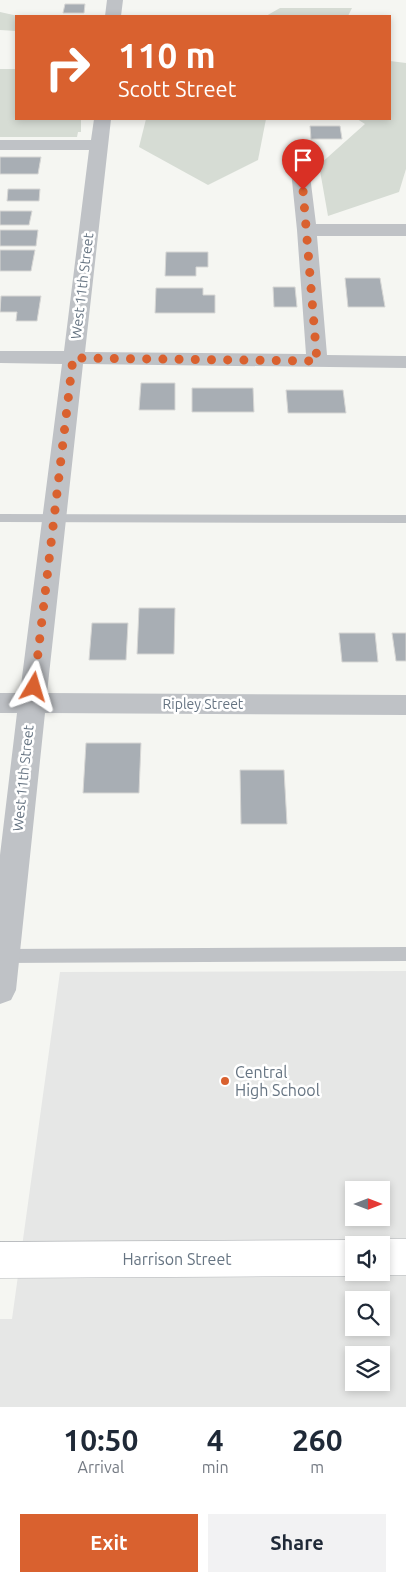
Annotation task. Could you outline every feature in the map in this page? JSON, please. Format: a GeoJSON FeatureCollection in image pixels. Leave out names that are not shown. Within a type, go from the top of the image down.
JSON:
{"type":"FeatureCollection","features":[{"type":"Feature","properties":{"kind":"highway"},"geometry":{"type":"LineString","coordinates":[[390,1258],[406,1257]]}},
{"type":"Feature","properties":{"kind":"highway","name":"Harrison Street"},"geometry":{"type":"LineString","coordinates":[[0,1260],[345,1258]]}},
{"type":"Feature","properties":{"kind":"street"},"geometry":{"type":"LineString","coordinates":[[113,15],[115,0]]}},
{"type":"Feature","properties":{"kind":"street","name":"West 11th Street"},"geometry":{"type":"LineString","coordinates":[[0,990],[2,956],[102,120]]}},
{"type":"Feature","properties":{"kind":"street"},"geometry":{"type":"LineString","coordinates":[[0,145],[99,146]]}},
{"type":"Feature","properties":{"kind":"street"},"geometry":{"type":"LineString","coordinates":[[298,151],[307,230],[317,361]]}},
{"type":"Feature","properties":{"kind":"street"},"geometry":{"type":"LineString","coordinates":[[307,230],[406,230]]}},
{"type":"Feature","properties":{"kind":"street"},"geometry":{"type":"LineString","coordinates":[[0,357],[406,362]]}},
{"type":"Feature","properties":{"kind":"street","name":"Ripley Street"},"geometry":{"type":"LineString","coordinates":[[0,703],[406,705]]}},
{"type":"Feature","properties":{"kind":"lane"},"geometry":{"type":"LineString","coordinates":[[0,518],[406,518]]}},
{"type":"Feature","properties":{"kind":"lane"},"geometry":{"type":"LineString","coordinates":[[2,956],[406,954]]}},
{"type":"Feature","properties":{"kind":"shaded area"},"geometry":{"type":"Polygon","coordinates":[[[280,8],[352,8],[348,15],[268,15],[280,8]]]}},
{"type":"Feature","properties":{"kind":"shaded area"},"geometry":{"type":"Polygon","coordinates":[[[0,12],[15,15],[15,31],[0,30],[0,12]]]}},
{"type":"Feature","properties":{"kind":"shaded area"},"geometry":{"type":"Polygon","coordinates":[[[391,61],[406,63],[406,169],[399,192],[328,216],[319,165],[365,124],[359,120],[391,120],[391,61]]]}},
{"type":"Feature","properties":{"kind":"shaded area"},"geometry":{"type":"Polygon","coordinates":[[[0,69],[15,69],[15,120],[81,120],[81,132],[78,132],[77,137],[0,137],[0,69]]]}},
{"type":"Feature","properties":{"kind":"shaded area"},"geometry":{"type":"Polygon","coordinates":[[[146,120],[266,120],[258,160],[208,185],[139,147],[146,120]]]}},
{"type":"Feature","properties":{"kind":"shaded area","name":"Central High School"},"geometry":{"type":"Polygon","coordinates":[[[406,971],[406,1407],[0,1407],[0,1319],[12,1319],[60,972],[406,971]]]}},
{"type":"Feature","properties":{"kind":"building"},"geometry":{"type":"Polygon","coordinates":[[[65,4],[85,4],[84,13],[63,13],[65,4]]]}},
{"type":"Feature","properties":{"kind":"building"},"geometry":{"type":"Polygon","coordinates":[[[310,126],[340,126],[342,139],[311,139],[310,126]]]}},
{"type":"Feature","properties":{"kind":"building"},"geometry":{"type":"Polygon","coordinates":[[[0,157],[41,157],[38,174],[0,174],[0,157]]]}},
{"type":"Feature","properties":{"kind":"building"},"geometry":{"type":"Polygon","coordinates":[[[8,189],[40,189],[39,201],[7,201],[8,189]]]}},
{"type":"Feature","properties":{"kind":"building"},"geometry":{"type":"Polygon","coordinates":[[[0,211],[32,211],[29,225],[0,225],[0,211]]]}},
{"type":"Feature","properties":{"kind":"building"},"geometry":{"type":"Polygon","coordinates":[[[0,230],[38,230],[36,246],[0,246],[0,230]]]}},
{"type":"Feature","properties":{"kind":"building"},"geometry":{"type":"Polygon","coordinates":[[[0,250],[35,250],[31,271],[0,271],[0,250]]]}},
{"type":"Feature","properties":{"kind":"building"},"geometry":{"type":"Polygon","coordinates":[[[166,252],[208,252],[208,267],[196,267],[196,276],[165,276],[166,252]]]}},
{"type":"Feature","properties":{"kind":"building"},"geometry":{"type":"Polygon","coordinates":[[[345,278],[380,278],[385,307],[348,307],[345,278]]]}},
{"type":"Feature","properties":{"kind":"building"},"geometry":{"type":"Polygon","coordinates":[[[273,287],[295,287],[297,307],[274,307],[273,287]]]}},
{"type":"Feature","properties":{"kind":"building"},"geometry":{"type":"Polygon","coordinates":[[[156,288],[203,288],[203,295],[215,295],[215,313],[155,313],[156,288]]]}},
{"type":"Feature","properties":{"kind":"building"},"geometry":{"type":"Polygon","coordinates":[[[1,296],[41,296],[37,321],[16,321],[17,312],[0,312],[1,296]]]}},
{"type":"Feature","properties":{"kind":"building"},"geometry":{"type":"Polygon","coordinates":[[[141,383],[175,383],[175,410],[139,410],[141,383]]]}},
{"type":"Feature","properties":{"kind":"building"},"geometry":{"type":"Polygon","coordinates":[[[192,388],[253,388],[254,412],[192,412],[192,388]]]}},
{"type":"Feature","properties":{"kind":"building"},"geometry":{"type":"Polygon","coordinates":[[[286,390],[343,390],[346,413],[288,413],[286,390]]]}},
{"type":"Feature","properties":{"kind":"building"},"geometry":{"type":"Polygon","coordinates":[[[139,608],[175,608],[174,654],[137,654],[139,608]]]}},
{"type":"Feature","properties":{"kind":"building"},"geometry":{"type":"Polygon","coordinates":[[[92,623],[128,623],[126,660],[89,660],[92,623]]]}},
{"type":"Feature","properties":{"kind":"building"},"geometry":{"type":"Polygon","coordinates":[[[339,633],[375,633],[378,662],[342,662],[339,633]]]}},
{"type":"Feature","properties":{"kind":"building"},"geometry":{"type":"Polygon","coordinates":[[[392,633],[406,633],[406,661],[396,661],[392,633]]]}},
{"type":"Feature","properties":{"kind":"building"},"geometry":{"type":"Polygon","coordinates":[[[86,743],[141,743],[139,793],[83,793],[86,743]]]}},
{"type":"Feature","properties":{"kind":"building"},"geometry":{"type":"Polygon","coordinates":[[[240,770],[284,770],[287,824],[241,824],[240,770]]]}},
{"type":"Feature","properties":{"kind":"place","name":"Central High School"},"geometry":{"type":"Point","coordinates":[225,1081]}},
{"type":"Feature","properties":{"kind":"route"},"geometry":{"type":"LineString","coordinates":[[34,687],[73,358],[317,361],[303,190]]}}]}
